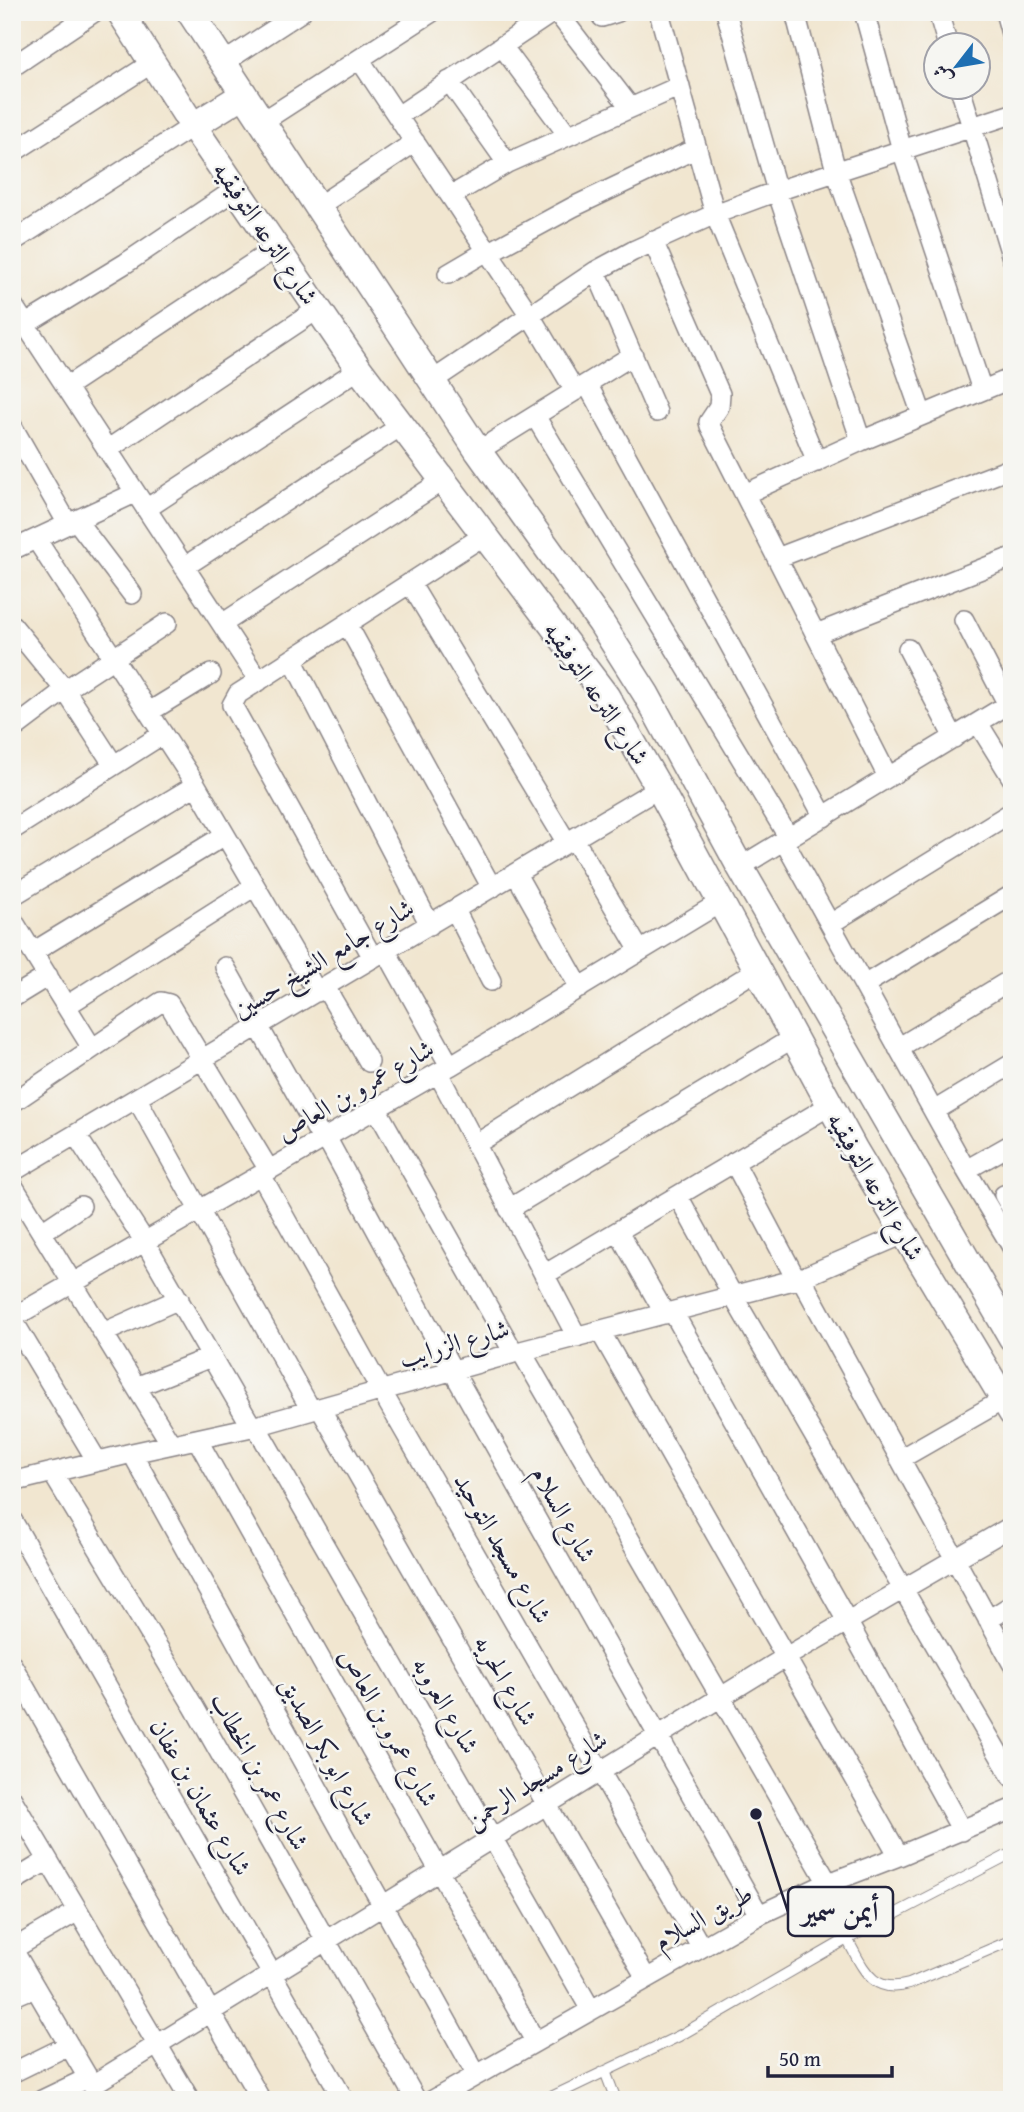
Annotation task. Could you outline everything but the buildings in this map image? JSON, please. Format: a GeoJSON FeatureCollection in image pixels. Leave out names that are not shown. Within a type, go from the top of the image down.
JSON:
{"type":"FeatureCollection","features":[{"type":"Feature","properties":{"kind":"main road","name":"شارع الترعه التوفيقيه"},"geometry":{"type":"LineString","coordinates":[[120,12],[193,126],[359,369],[606,696],[659,788],[830,1106],[1007,1407]]}},
{"type":"Feature","properties":{"kind":"main road","name":"شارع الترعه التوفيقيه"},"geometry":{"type":"LineString","coordinates":[[190,12],[478,451],[601,623],[646,694],[740,867],[1012,1338]]}},
{"type":"Feature","properties":{"kind":"main road"},"geometry":{"type":"LineString","coordinates":[[193,126],[243,96]]}},
{"type":"Feature","properties":{"kind":"street"},"geometry":{"type":"LineString","coordinates":[[12,67],[94,12]]}},
{"type":"Feature","properties":{"kind":"street"},"geometry":{"type":"LineString","coordinates":[[223,63],[301,12]]}},
{"type":"Feature","properties":{"kind":"street"},"geometry":{"type":"LineString","coordinates":[[262,122],[432,12]]}},
{"type":"Feature","properties":{"kind":"street"},"geometry":{"type":"LineString","coordinates":[[398,116],[555,12],[630,107]]}},
{"type":"Feature","properties":{"kind":"street"},"geometry":{"type":"LineString","coordinates":[[659,12],[715,214],[817,462]]}},
{"type":"Feature","properties":{"kind":"street"},"geometry":{"type":"LineString","coordinates":[[726,12],[778,191],[861,441]]}},
{"type":"Feature","properties":{"kind":"street"},"geometry":{"type":"LineString","coordinates":[[794,12],[836,171],[922,415]]}},
{"type":"Feature","properties":{"kind":"street"},"geometry":{"type":"LineString","coordinates":[[864,12],[902,150],[982,390]]}},
{"type":"Feature","properties":{"kind":"street"},"geometry":{"type":"LineString","coordinates":[[938,12],[943,32]]}},
{"type":"Feature","properties":{"kind":"street"},"geometry":{"type":"LineString","coordinates":[[1005,12],[1012,37]]}},
{"type":"Feature","properties":{"kind":"street"},"geometry":{"type":"LineString","coordinates":[[502,46],[568,135]]}},
{"type":"Feature","properties":{"kind":"street"},"geometry":{"type":"LineString","coordinates":[[360,60],[487,252],[581,387],[824,817]]}},
{"type":"Feature","properties":{"kind":"street"},"geometry":{"type":"LineString","coordinates":[[12,153],[152,63]]}},
{"type":"Feature","properties":{"kind":"street"},"geometry":{"type":"LineString","coordinates":[[449,81],[507,163]]}},
{"type":"Feature","properties":{"kind":"street"},"geometry":{"type":"LineString","coordinates":[[451,196],[507,163],[680,86]]}},
{"type":"Feature","properties":{"kind":"street"},"geometry":{"type":"LineString","coordinates":[[964,102],[1012,258]]}},
{"type":"Feature","properties":{"kind":"street"},"geometry":{"type":"LineString","coordinates":[[432,381],[596,271],[653,242],[715,214],[778,191],[1012,114]]}},
{"type":"Feature","properties":{"kind":"street"},"geometry":{"type":"LineString","coordinates":[[12,242],[193,126]]}},
{"type":"Feature","properties":{"kind":"street"},"geometry":{"type":"LineString","coordinates":[[317,207],[415,142]]}},
{"type":"Feature","properties":{"kind":"street"},"geometry":{"type":"LineString","coordinates":[[448,274],[573,207],[697,148]]}},
{"type":"Feature","properties":{"kind":"street"},"geometry":{"type":"LineString","coordinates":[[21,325],[126,262],[236,189]]}},
{"type":"Feature","properties":{"kind":"street"},"geometry":{"type":"LineString","coordinates":[[653,242],[720,394],[721,401],[709,422],[710,426],[888,778]]}},
{"type":"Feature","properties":{"kind":"street"},"geometry":{"type":"LineString","coordinates":[[66,387],[276,248]]}},
{"type":"Feature","properties":{"kind":"street"},"geometry":{"type":"LineString","coordinates":[[596,271],[657,412]]}},
{"type":"Feature","properties":{"kind":"street"},"geometry":{"type":"LineString","coordinates":[[12,304],[21,325],[66,387],[259,681]]}},
{"type":"Feature","properties":{"kind":"street"},"geometry":{"type":"LineString","coordinates":[[107,450],[318,309]]}},
{"type":"Feature","properties":{"kind":"street"},"geometry":{"type":"LineString","coordinates":[[478,451],[633,355]]}},
{"type":"Feature","properties":{"kind":"street"},"geometry":{"type":"LineString","coordinates":[[14,546],[72,522],[140,501],[359,369]]}},
{"type":"Feature","properties":{"kind":"street"},"geometry":{"type":"LineString","coordinates":[[745,494],[861,441],[1012,378]]}},
{"type":"Feature","properties":{"kind":"street"},"geometry":{"type":"LineString","coordinates":[[535,416],[786,839],[898,1048],[1012,1247]]}},
{"type":"Feature","properties":{"kind":"street"},"geometry":{"type":"LineString","coordinates":[[12,426],[72,522],[132,594]]}},
{"type":"Feature","properties":{"kind":"street"},"geometry":{"type":"LineString","coordinates":[[184,567],[401,426]]}},
{"type":"Feature","properties":{"kind":"street"},"geometry":{"type":"LineString","coordinates":[[777,558],[1012,468]]}},
{"type":"Feature","properties":{"kind":"street"},"geometry":{"type":"LineString","coordinates":[[222,624],[442,481]]}},
{"type":"Feature","properties":{"kind":"street"},"geometry":{"type":"LineString","coordinates":[[483,536],[238,694],[232,705],[444,1069],[476,1144],[577,1337]]}},
{"type":"Feature","properties":{"kind":"street"},"geometry":{"type":"LineString","coordinates":[[36,539],[163,733],[255,886],[369,1062]]}},
{"type":"Feature","properties":{"kind":"street"},"geometry":{"type":"LineString","coordinates":[[816,634],[1012,557]]}},
{"type":"Feature","properties":{"kind":"street"},"geometry":{"type":"LineString","coordinates":[[410,583],[640,951]]}},
{"type":"Feature","properties":{"kind":"street"},"geometry":{"type":"LineString","coordinates":[[740,867],[1010,704],[964,620]]}},
{"type":"Feature","properties":{"kind":"street"},"geometry":{"type":"LineString","coordinates":[[12,730],[65,690],[167,623]]}},
{"type":"Feature","properties":{"kind":"street"},"geometry":{"type":"LineString","coordinates":[[347,624],[492,888]]}},
{"type":"Feature","properties":{"kind":"street"},"geometry":{"type":"LineString","coordinates":[[16,637],[65,690],[113,764]]}},
{"type":"Feature","properties":{"kind":"street"},"geometry":{"type":"LineString","coordinates":[[908,649],[954,738]]}},
{"type":"Feature","properties":{"kind":"street"},"geometry":{"type":"LineString","coordinates":[[292,659],[430,925]]}},
{"type":"Feature","properties":{"kind":"street"},"geometry":{"type":"LineString","coordinates":[[149,712],[211,674]]}},
{"type":"Feature","properties":{"kind":"street"},"geometry":{"type":"LineString","coordinates":[[978,723],[1012,778]]}},
{"type":"Feature","properties":{"kind":"street"},"geometry":{"type":"LineString","coordinates":[[12,830],[163,733]]}},
{"type":"Feature","properties":{"kind":"street"},"geometry":{"type":"LineString","coordinates":[[12,895],[196,785]]}},
{"type":"Feature","properties":{"kind":"street","name":"شارع جامع الشيخ حسين"},"geometry":{"type":"LineString","coordinates":[[12,1172],[659,788]]}},
{"type":"Feature","properties":{"kind":"street"},"geometry":{"type":"LineString","coordinates":[[830,924],[1012,812]]}},
{"type":"Feature","properties":{"kind":"street"},"geometry":{"type":"LineString","coordinates":[[33,952],[225,835]]}},
{"type":"Feature","properties":{"kind":"street"},"geometry":{"type":"LineString","coordinates":[[516,874],[580,988]]}},
{"type":"Feature","properties":{"kind":"street"},"geometry":{"type":"LineString","coordinates":[[66,1006],[255,886]]}},
{"type":"Feature","properties":{"kind":"street"},"geometry":{"type":"LineString","coordinates":[[864,985],[1012,895]]}},
{"type":"Feature","properties":{"kind":"street","name":"شارع عمرو بن العاص"},"geometry":{"type":"LineString","coordinates":[[12,1319],[444,1069],[721,902]]}},
{"type":"Feature","properties":{"kind":"street"},"geometry":{"type":"LineString","coordinates":[[455,910],[491,981]]}},
{"type":"Feature","properties":{"kind":"street"},"geometry":{"type":"LineString","coordinates":[[12,919],[92,1048],[12,1103]]}},
{"type":"Feature","properties":{"kind":"street"},"geometry":{"type":"LineString","coordinates":[[225,967],[324,1138]]}},
{"type":"Feature","properties":{"kind":"street"},"geometry":{"type":"LineString","coordinates":[[476,1144],[757,970]]}},
{"type":"Feature","properties":{"kind":"street"},"geometry":{"type":"LineString","coordinates":[[12,998],[48,976]]}},
{"type":"Feature","properties":{"kind":"street"},"geometry":{"type":"LineString","coordinates":[[898,1048],[1012,979]]}},
{"type":"Feature","properties":{"kind":"street","name":"شارع مسجد التوحيد"},"geometry":{"type":"LineString","coordinates":[[92,1048],[161,1002],[169,1004],[265,1172],[382,1392],[701,1947]]}},
{"type":"Feature","properties":{"kind":"street"},"geometry":{"type":"LineString","coordinates":[[509,1209],[793,1038]]}},
{"type":"Feature","properties":{"kind":"street"},"geometry":{"type":"LineString","coordinates":[[934,1111],[1012,1064]]}},
{"type":"Feature","properties":{"kind":"street","name":"شارع الحريه"},"geometry":{"type":"LineString","coordinates":[[137,1099],[199,1211],[646,1978]]}},
{"type":"Feature","properties":{"kind":"street"},"geometry":{"type":"LineString","coordinates":[[544,1275],[830,1106]]}},
{"type":"Feature","properties":{"kind":"street"},"geometry":{"type":"LineString","coordinates":[[376,1108],[720,1697],[824,1885]]}},
{"type":"Feature","properties":{"kind":"street","name":"شارع العروبه"},"geometry":{"type":"LineString","coordinates":[[76,1135],[179,1299],[591,2010]]}},
{"type":"Feature","properties":{"kind":"street","name":"شارع السلام"},"geometry":{"type":"LineString","coordinates":[[324,1138],[760,1915]]}},
{"type":"Feature","properties":{"kind":"street"},"geometry":{"type":"LineString","coordinates":[[966,1170],[1012,1143]]}},
{"type":"Feature","properties":{"kind":"street"},"geometry":{"type":"LineString","coordinates":[[734,1163],[1012,1663]]}},
{"type":"Feature","properties":{"kind":"street"},"geometry":{"type":"LineString","coordinates":[[12,1184],[171,1444]]}},
{"type":"Feature","properties":{"kind":"street"},"geometry":{"type":"LineString","coordinates":[[678,1196],[733,1296],[1012,1777]]}},
{"type":"Feature","properties":{"kind":"street"},"geometry":{"type":"LineString","coordinates":[[42,1232],[81,1206]]}},
{"type":"Feature","properties":{"kind":"street"},"geometry":{"type":"LineString","coordinates":[[618,1231],[669,1313],[847,1621],[962,1831]]}},
{"type":"Feature","properties":{"kind":"street","name":"شارع الزرايب"},"geometry":{"type":"LineString","coordinates":[[12,1482],[254,1427],[518,1352],[799,1279],[904,1234]]}},
{"type":"Feature","properties":{"kind":"street"},"geometry":{"type":"LineString","coordinates":[[103,1333],[179,1299]]}},
{"type":"Feature","properties":{"kind":"street"},"geometry":{"type":"LineString","coordinates":[[12,1319],[97,1461]]}},
{"type":"Feature","properties":{"kind":"street"},"geometry":{"type":"LineString","coordinates":[[600,1331],[899,1856]]}},
{"type":"Feature","properties":{"kind":"street"},"geometry":{"type":"LineString","coordinates":[[136,1387],[211,1357]]}},
{"type":"Feature","properties":{"kind":"street"},"geometry":{"type":"LineString","coordinates":[[900,1459],[1007,1407]]}},
{"type":"Feature","properties":{"kind":"street","name":"شارع عمرو بن العاص"},"geometry":{"type":"LineString","coordinates":[[197,1439],[535,2041]]}},
{"type":"Feature","properties":{"kind":"street","name":"شارع ابو بكر الصديق"},"geometry":{"type":"LineString","coordinates":[[132,1453],[476,2074]]}},
{"type":"Feature","properties":{"kind":"street","name":"شارع عمر بن الخطاب"},"geometry":{"type":"LineString","coordinates":[[52,1472],[194,1707],[416,2100]]}},
{"type":"Feature","properties":{"kind":"street","name":"شارع عثمان بن عفان"},"geometry":{"type":"LineString","coordinates":[[12,1520],[345,2100]]}},
{"type":"Feature","properties":{"kind":"street","name":"شارع مسجد الرحمن"},"geometry":{"type":"LineString","coordinates":[[42,2100],[94,2088],[382,1905],[720,1697],[1012,1526]]}},
{"type":"Feature","properties":{"kind":"street"},"geometry":{"type":"LineString","coordinates":[[988,1619],[1012,1605]]}},
{"type":"Feature","properties":{"kind":"street"},"geometry":{"type":"LineString","coordinates":[[12,1665],[261,2100]]}},
{"type":"Feature","properties":{"kind":"street"},"geometry":{"type":"LineString","coordinates":[[15,1809],[190,2100]]}},
{"type":"Feature","properties":{"kind":"street","name":"طريق السلام"},"geometry":{"type":"LineString","coordinates":[[433,2100],[760,1915],[824,1885],[1012,1809]]}},
{"type":"Feature","properties":{"kind":"street"},"geometry":{"type":"LineString","coordinates":[[12,1882],[48,1860]]}},
{"type":"Feature","properties":{"kind":"street"},"geometry":{"type":"LineString","coordinates":[[78,1911],[13,1949],[94,2088]]}},
{"type":"Feature","properties":{"kind":"street"},"geometry":{"type":"LineString","coordinates":[[12,1997],[35,1987]]}},
{"type":"Feature","properties":{"kind":"street"},"geometry":{"type":"LineString","coordinates":[[12,2073],[69,2045]]}},
{"type":"Feature","properties":{"kind":"lane"},"geometry":{"type":"LineString","coordinates":[[545,2100],[679,2036],[847,1939],[1012,1853]]}},
{"type":"Feature","properties":{"kind":"lane"},"geometry":{"type":"LineString","coordinates":[[824,1885],[864,1971],[880,1985],[893,1989],[1012,1940]]}},
{"type":"Feature","properties":{"kind":"lane"},"geometry":{"type":"LineString","coordinates":[[605,2071],[616,2100]]}},
{"type":"Feature","properties":{"kind":"place","name":"أيمن سمير"},"geometry":{"type":"Point","coordinates":[756,1814]}}]}
